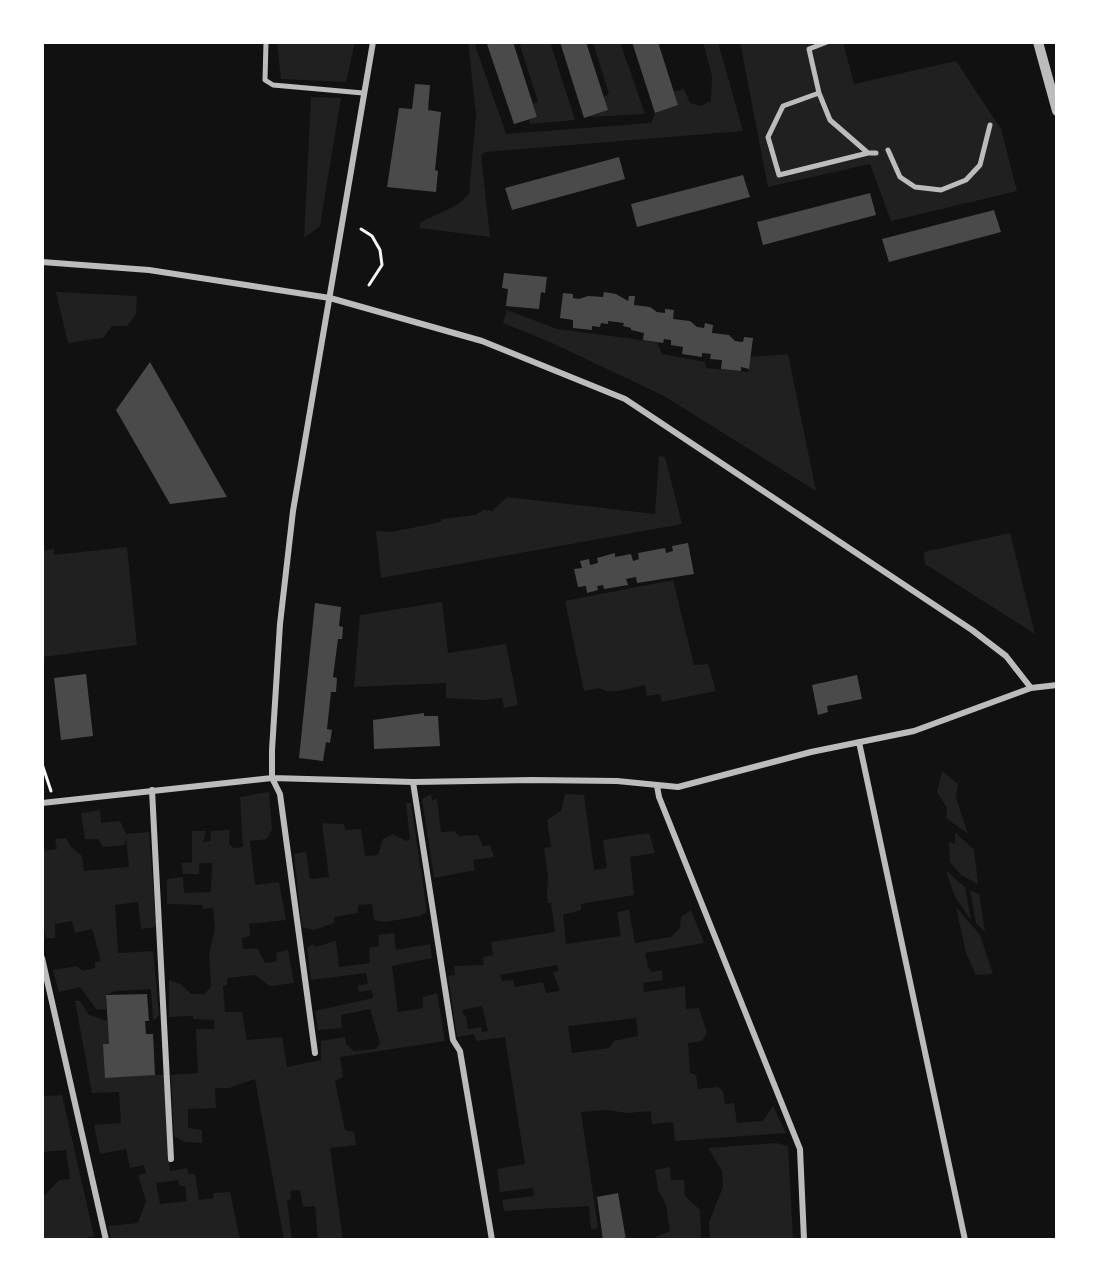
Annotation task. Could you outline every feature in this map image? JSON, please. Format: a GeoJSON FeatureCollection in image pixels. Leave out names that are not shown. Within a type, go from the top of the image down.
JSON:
{"type":"FeatureCollection","features":[{"type":"Feature","properties":{"kind":"street"},"geometry":{"type":"LineString","coordinates":[[266,42],[265,80],[273,85],[363,93]]}},
{"type":"Feature","properties":{"kind":"street"},"geometry":{"type":"LineString","coordinates":[[315,1053],[279,791],[272,778],[272,750],[293,511],[373,42]]}},
{"type":"Feature","properties":{"kind":"street"},"geometry":{"type":"LineString","coordinates":[[827,42],[808,45],[819,93],[830,120],[868,153]]}},
{"type":"Feature","properties":{"kind":"street"},"geometry":{"type":"LineString","coordinates":[[1038,42],[1057,111]]}},
{"type":"Feature","properties":{"kind":"street"},"geometry":{"type":"LineString","coordinates":[[819,93],[783,106],[768,137],[779,175],[876,153]]}},
{"type":"Feature","properties":{"kind":"street"},"geometry":{"type":"LineString","coordinates":[[888,150],[900,177],[915,187],[940,190],[966,180],[980,165],[990,125]]}},
{"type":"Feature","properties":{"kind":"street"},"geometry":{"type":"LineString","coordinates":[[42,262],[149,270],[330,298],[482,341],[625,399],[972,630],[1006,656],[1032,688]]}},
{"type":"Feature","properties":{"kind":"street"},"geometry":{"type":"LineString","coordinates":[[42,803],[272,778],[413,782],[532,780],[678,786],[811,752],[914,731],[1032,688],[1057,685]]}},
{"type":"Feature","properties":{"kind":"street"},"geometry":{"type":"LineString","coordinates":[[859,742],[965,1240]]}},
{"type":"Feature","properties":{"kind":"street"},"geometry":{"type":"LineString","coordinates":[[413,782],[453,1040],[460,1052],[492,1240]]}},
{"type":"Feature","properties":{"kind":"street"},"geometry":{"type":"LineString","coordinates":[[657,786],[659,797],[800,1149],[804,1240]]}},
{"type":"Feature","properties":{"kind":"street"},"geometry":{"type":"LineString","coordinates":[[152,790],[171,1159]]}},
{"type":"Feature","properties":{"kind":"street"},"geometry":{"type":"LineString","coordinates":[[42,958],[106,1240]]}},
{"type":"Feature","properties":{"kind":"path"},"geometry":{"type":"LineString","coordinates":[[361,229],[372,236],[380,250],[382,264],[369,285]]}},
{"type":"Feature","properties":{"kind":"path"},"geometry":{"type":"LineString","coordinates":[[42,764],[55,802]]}},
{"type":"Feature","properties":{"kind":"shaded area"},"geometry":{"type":"Polygon","coordinates":[[[277,42],[355,42],[346,82],[281,79],[277,42]]]}},
{"type":"Feature","properties":{"kind":"shaded area"},"geometry":{"type":"Polygon","coordinates":[[[468,42],[474,42],[506,134],[651,123],[655,113],[678,105],[674,92],[684,89],[690,103],[700,106],[711,101],[712,76],[703,42],[718,42],[743,131],[485,152],[481,155],[490,237],[419,228],[421,222],[457,205],[469,194],[476,115],[468,42]]]}},
{"type":"Feature","properties":{"kind":"shaded area"},"geometry":{"type":"Polygon","coordinates":[[[519,42],[550,42],[575,120],[530,124],[529,120],[537,117],[533,104],[538,102],[519,42]]]}},
{"type":"Feature","properties":{"kind":"shaded area"},"geometry":{"type":"Polygon","coordinates":[[[593,42],[620,42],[645,114],[589,117],[607,110],[603,97],[609,94],[593,42]]]}},
{"type":"Feature","properties":{"kind":"shaded area"},"geometry":{"type":"Polygon","coordinates":[[[740,42],[843,42],[854,84],[956,61],[1001,129],[1017,191],[891,221],[870,164],[768,187],[740,42]]]}},
{"type":"Feature","properties":{"kind":"shaded area"},"geometry":{"type":"Polygon","coordinates":[[[311,97],[341,98],[320,226],[304,238],[311,97]]]}},
{"type":"Feature","properties":{"kind":"shaded area"},"geometry":{"type":"Polygon","coordinates":[[[56,292],[137,296],[136,314],[127,326],[112,326],[103,338],[68,343],[56,292]]]}},
{"type":"Feature","properties":{"kind":"shaded area"},"geometry":{"type":"Polygon","coordinates":[[[507,310],[557,329],[657,342],[662,354],[705,362],[706,368],[748,372],[750,357],[788,354],[816,491],[664,396],[550,342],[503,323],[507,310]]]}},
{"type":"Feature","properties":{"kind":"shaded area"},"geometry":{"type":"Polygon","coordinates":[[[659,456],[665,457],[682,524],[381,578],[376,531],[392,532],[441,522],[442,519],[475,515],[484,510],[492,511],[507,497],[655,514],[659,456]]]}},
{"type":"Feature","properties":{"kind":"shaded area"},"geometry":{"type":"Polygon","coordinates":[[[1010,533],[1035,634],[925,564],[924,552],[1010,533]]]}},
{"type":"Feature","properties":{"kind":"shaded area"},"geometry":{"type":"Polygon","coordinates":[[[127,547],[137,645],[42,657],[42,551],[54,549],[54,555],[127,547]]]}},
{"type":"Feature","properties":{"kind":"shaded area"},"geometry":{"type":"Polygon","coordinates":[[[673,580],[694,665],[708,664],[716,691],[662,702],[660,694],[647,696],[645,685],[619,691],[606,691],[600,688],[584,691],[565,601],[673,580]]]}},
{"type":"Feature","properties":{"kind":"shaded area"},"geometry":{"type":"Polygon","coordinates":[[[442,602],[448,653],[506,644],[518,705],[504,708],[502,698],[482,700],[446,698],[446,683],[354,687],[360,615],[442,602]]]}},
{"type":"Feature","properties":{"kind":"shaded area"},"geometry":{"type":"Polygon","coordinates":[[[942,771],[958,784],[956,798],[968,834],[946,818],[947,808],[937,792],[942,771]]]}},
{"type":"Feature","properties":{"kind":"shaded area"},"geometry":{"type":"Polygon","coordinates":[[[269,792],[272,829],[267,839],[250,841],[255,885],[279,882],[286,920],[249,924],[250,936],[242,938],[243,949],[257,948],[265,963],[277,961],[276,953],[288,950],[294,983],[270,986],[255,975],[227,978],[227,985],[223,986],[225,1012],[242,1012],[247,1040],[282,1037],[287,1067],[321,1060],[321,1041],[345,1037],[346,1044],[354,1051],[376,1049],[380,1043],[370,1009],[341,1015],[342,1028],[318,1030],[315,1011],[373,998],[372,990],[359,992],[358,985],[368,984],[366,973],[311,980],[307,948],[313,944],[315,947],[336,941],[339,967],[370,963],[369,948],[379,946],[378,935],[394,933],[396,950],[430,944],[432,958],[392,966],[398,1012],[423,1008],[423,997],[437,993],[445,1041],[340,1057],[343,1077],[335,1081],[345,1130],[354,1132],[356,1145],[330,1148],[343,1240],[318,1240],[315,1206],[303,1207],[300,1190],[290,1191],[291,1199],[287,1200],[292,1240],[284,1240],[255,1079],[229,1088],[215,1088],[216,1108],[188,1109],[188,1128],[202,1130],[202,1143],[184,1142],[174,1136],[171,1075],[198,1073],[196,1029],[214,1029],[214,1020],[193,1019],[193,1016],[169,1017],[169,980],[181,984],[191,994],[204,994],[211,987],[209,954],[215,929],[213,908],[203,909],[202,905],[167,904],[167,879],[183,877],[184,893],[211,892],[212,863],[199,863],[199,874],[183,874],[181,863],[192,862],[192,831],[206,831],[203,842],[211,841],[210,831],[230,830],[229,843],[233,848],[243,847],[240,797],[269,792]]]}},
{"type":"Feature","properties":{"kind":"shaded area"},"geometry":{"type":"Polygon","coordinates":[[[431,794],[432,800],[437,799],[441,832],[454,831],[459,836],[478,835],[483,846],[490,845],[494,857],[473,860],[475,870],[434,878],[422,799],[431,794]]]}},
{"type":"Feature","properties":{"kind":"shaded area"},"geometry":{"type":"Polygon","coordinates":[[[565,794],[584,795],[594,870],[607,868],[603,840],[649,833],[655,853],[630,857],[634,895],[581,904],[581,910],[563,915],[566,944],[621,936],[617,912],[629,910],[635,943],[671,937],[680,928],[681,917],[691,910],[704,943],[645,953],[648,967],[652,972],[662,970],[663,980],[643,983],[644,992],[685,986],[686,1009],[699,1008],[707,1033],[702,1041],[688,1043],[690,1073],[696,1075],[698,1089],[718,1087],[723,1091],[725,1104],[734,1103],[737,1123],[763,1121],[773,1106],[786,1133],[675,1141],[673,1122],[652,1124],[651,1111],[581,1112],[598,1228],[591,1229],[589,1206],[504,1211],[502,1200],[534,1196],[533,1188],[500,1192],[497,1169],[525,1164],[505,1037],[476,1041],[474,1034],[457,1037],[448,976],[455,975],[454,966],[484,965],[483,957],[493,955],[491,942],[555,932],[551,903],[548,903],[548,877],[544,848],[551,847],[547,820],[561,811],[565,794]],[[557,965],[500,975],[502,981],[513,980],[515,987],[543,982],[546,993],[560,991],[553,972],[558,971],[557,965]],[[482,1006],[462,1010],[466,1016],[468,1029],[481,1027],[482,1032],[488,1031],[482,1006]],[[636,1018],[568,1026],[572,1053],[609,1048],[614,1041],[638,1036],[636,1018]]]}},
{"type":"Feature","properties":{"kind":"shaded area"},"geometry":{"type":"Polygon","coordinates":[[[406,803],[411,803],[427,912],[420,916],[385,922],[374,920],[372,904],[358,905],[358,913],[334,917],[334,923],[314,930],[302,927],[294,854],[306,852],[310,879],[329,877],[322,823],[344,824],[345,830],[361,829],[365,856],[378,855],[383,839],[393,834],[406,841],[410,839],[406,803]]]}},
{"type":"Feature","properties":{"kind":"shaded area"},"geometry":{"type":"Polygon","coordinates":[[[100,810],[101,823],[120,821],[126,834],[149,832],[156,927],[141,929],[138,902],[115,905],[118,953],[153,951],[159,1015],[156,1019],[153,1019],[151,989],[115,991],[106,995],[106,1009],[97,1010],[80,987],[59,992],[53,970],[77,966],[83,971],[95,968],[95,962],[101,961],[92,929],[75,933],[72,921],[55,924],[55,938],[46,938],[42,921],[42,851],[57,849],[55,839],[66,838],[70,846],[82,856],[84,871],[129,867],[126,838],[125,845],[103,847],[98,839],[85,839],[81,813],[100,810]]]}},
{"type":"Feature","properties":{"kind":"shaded area"},"geometry":{"type":"Polygon","coordinates":[[[955,832],[974,850],[978,884],[961,875],[950,862],[949,842],[955,844],[955,832]]]}},
{"type":"Feature","properties":{"kind":"shaded area"},"geometry":{"type":"Polygon","coordinates":[[[946,871],[965,887],[971,920],[955,897],[946,871]]]}},
{"type":"Feature","properties":{"kind":"shaded area"},"geometry":{"type":"Polygon","coordinates":[[[970,890],[979,894],[985,932],[976,923],[970,890]]]}},
{"type":"Feature","properties":{"kind":"shaded area"},"geometry":{"type":"Polygon","coordinates":[[[956,907],[980,935],[993,974],[976,975],[966,953],[956,907]]]}},
{"type":"Feature","properties":{"kind":"shaded area"},"geometry":{"type":"Polygon","coordinates":[[[75,1001],[80,1001],[89,1015],[107,1021],[109,1044],[104,1044],[155,1075],[164,1075],[170,1171],[187,1168],[188,1174],[195,1174],[199,1200],[214,1198],[213,1193],[230,1192],[240,1240],[111,1240],[108,1226],[138,1223],[146,1201],[138,1175],[146,1173],[144,1165],[130,1168],[126,1149],[100,1154],[94,1125],[121,1123],[119,1092],[92,1093],[75,1001]],[[178,1180],[156,1183],[160,1204],[187,1201],[185,1186],[180,1186],[178,1180]]]}},
{"type":"Feature","properties":{"kind":"shaded area"},"geometry":{"type":"Polygon","coordinates":[[[62,1095],[94,1236],[78,1240],[42,1240],[42,1198],[59,1180],[70,1179],[66,1150],[42,1152],[42,1096],[62,1095]]]}},
{"type":"Feature","properties":{"kind":"shaded area"},"geometry":{"type":"Polygon","coordinates":[[[776,1143],[788,1146],[793,1240],[710,1240],[709,1222],[723,1187],[722,1171],[708,1148],[776,1143]]]}},
{"type":"Feature","properties":{"kind":"shaded area"},"geometry":{"type":"Polygon","coordinates":[[[670,1167],[671,1180],[684,1180],[685,1196],[700,1210],[701,1240],[649,1240],[670,1231],[666,1205],[658,1190],[655,1170],[670,1167]]]}},
{"type":"Feature","properties":{"kind":"building"},"geometry":{"type":"Polygon","coordinates":[[[513,42],[537,117],[514,124],[487,44],[513,42]]]}},
{"type":"Feature","properties":{"kind":"building"},"geometry":{"type":"Polygon","coordinates":[[[560,42],[586,42],[608,110],[584,118],[560,42]]]}},
{"type":"Feature","properties":{"kind":"building"},"geometry":{"type":"Polygon","coordinates":[[[632,42],[658,42],[678,105],[655,113],[632,42]]]}},
{"type":"Feature","properties":{"kind":"building"},"geometry":{"type":"Polygon","coordinates":[[[415,84],[430,85],[428,110],[441,112],[435,170],[438,171],[436,192],[387,187],[399,108],[412,109],[415,84]]]}},
{"type":"Feature","properties":{"kind":"building"},"geometry":{"type":"Polygon","coordinates":[[[619,157],[625,179],[512,210],[505,188],[619,157]]]}},
{"type":"Feature","properties":{"kind":"building"},"geometry":{"type":"Polygon","coordinates":[[[743,175],[750,197],[637,227],[631,204],[743,175]]]}},
{"type":"Feature","properties":{"kind":"building"},"geometry":{"type":"Polygon","coordinates":[[[870,193],[876,215],[763,245],[757,222],[870,193]]]}},
{"type":"Feature","properties":{"kind":"building"},"geometry":{"type":"Polygon","coordinates":[[[994,210],[1001,232],[889,262],[882,239],[994,210]]]}},
{"type":"Feature","properties":{"kind":"building"},"geometry":{"type":"Polygon","coordinates":[[[504,273],[547,277],[545,293],[541,292],[539,309],[506,306],[508,289],[502,288],[504,273]]]}},
{"type":"Feature","properties":{"kind":"building"},"geometry":{"type":"Polygon","coordinates":[[[604,292],[616,294],[628,301],[629,296],[635,296],[634,305],[650,307],[657,312],[665,313],[665,309],[674,310],[673,319],[690,321],[697,327],[704,328],[705,323],[713,325],[712,333],[729,335],[735,341],[743,342],[744,337],[753,338],[749,369],[741,367],[741,371],[721,369],[722,360],[710,359],[711,354],[702,353],[702,357],[682,354],[683,347],[671,345],[671,340],[664,339],[663,343],[643,340],[644,333],[623,326],[624,323],[608,321],[608,324],[601,323],[600,327],[592,326],[592,330],[573,328],[573,320],[560,318],[563,293],[573,294],[573,298],[579,299],[588,296],[603,297],[604,292]]]}},
{"type":"Feature","properties":{"kind":"building"},"geometry":{"type":"Polygon","coordinates":[[[150,362],[227,497],[170,504],[116,410],[150,362]]]}},
{"type":"Feature","properties":{"kind":"building"},"geometry":{"type":"Polygon","coordinates":[[[688,543],[694,574],[637,583],[636,577],[626,579],[628,585],[604,589],[603,585],[597,586],[598,590],[587,593],[586,586],[578,587],[574,569],[582,568],[580,561],[589,559],[590,565],[598,563],[597,558],[615,553],[615,557],[631,554],[633,561],[639,559],[638,553],[665,548],[666,553],[673,551],[672,546],[688,543]]]}},
{"type":"Feature","properties":{"kind":"building"},"geometry":{"type":"Polygon","coordinates":[[[315,603],[341,607],[339,626],[343,627],[342,639],[338,639],[333,677],[337,678],[336,692],[331,692],[327,729],[332,730],[330,743],[326,742],[323,761],[299,758],[315,603]]]}},
{"type":"Feature","properties":{"kind":"building"},"geometry":{"type":"Polygon","coordinates":[[[86,674],[93,736],[61,740],[54,678],[86,674]]]}},
{"type":"Feature","properties":{"kind":"building"},"geometry":{"type":"Polygon","coordinates":[[[857,675],[862,699],[827,706],[828,712],[818,715],[812,685],[857,675]]]}},
{"type":"Feature","properties":{"kind":"building"},"geometry":{"type":"Polygon","coordinates":[[[424,713],[424,716],[438,716],[440,746],[374,749],[373,720],[424,713]]]}},
{"type":"Feature","properties":{"kind":"building"},"geometry":{"type":"Polygon","coordinates":[[[147,994],[149,1021],[145,1021],[146,1034],[153,1034],[155,1075],[105,1078],[103,1044],[109,1044],[106,995],[147,994]]]}},
{"type":"Feature","properties":{"kind":"building"},"geometry":{"type":"Polygon","coordinates":[[[618,1193],[626,1240],[603,1240],[597,1197],[618,1193]]]}}]}
